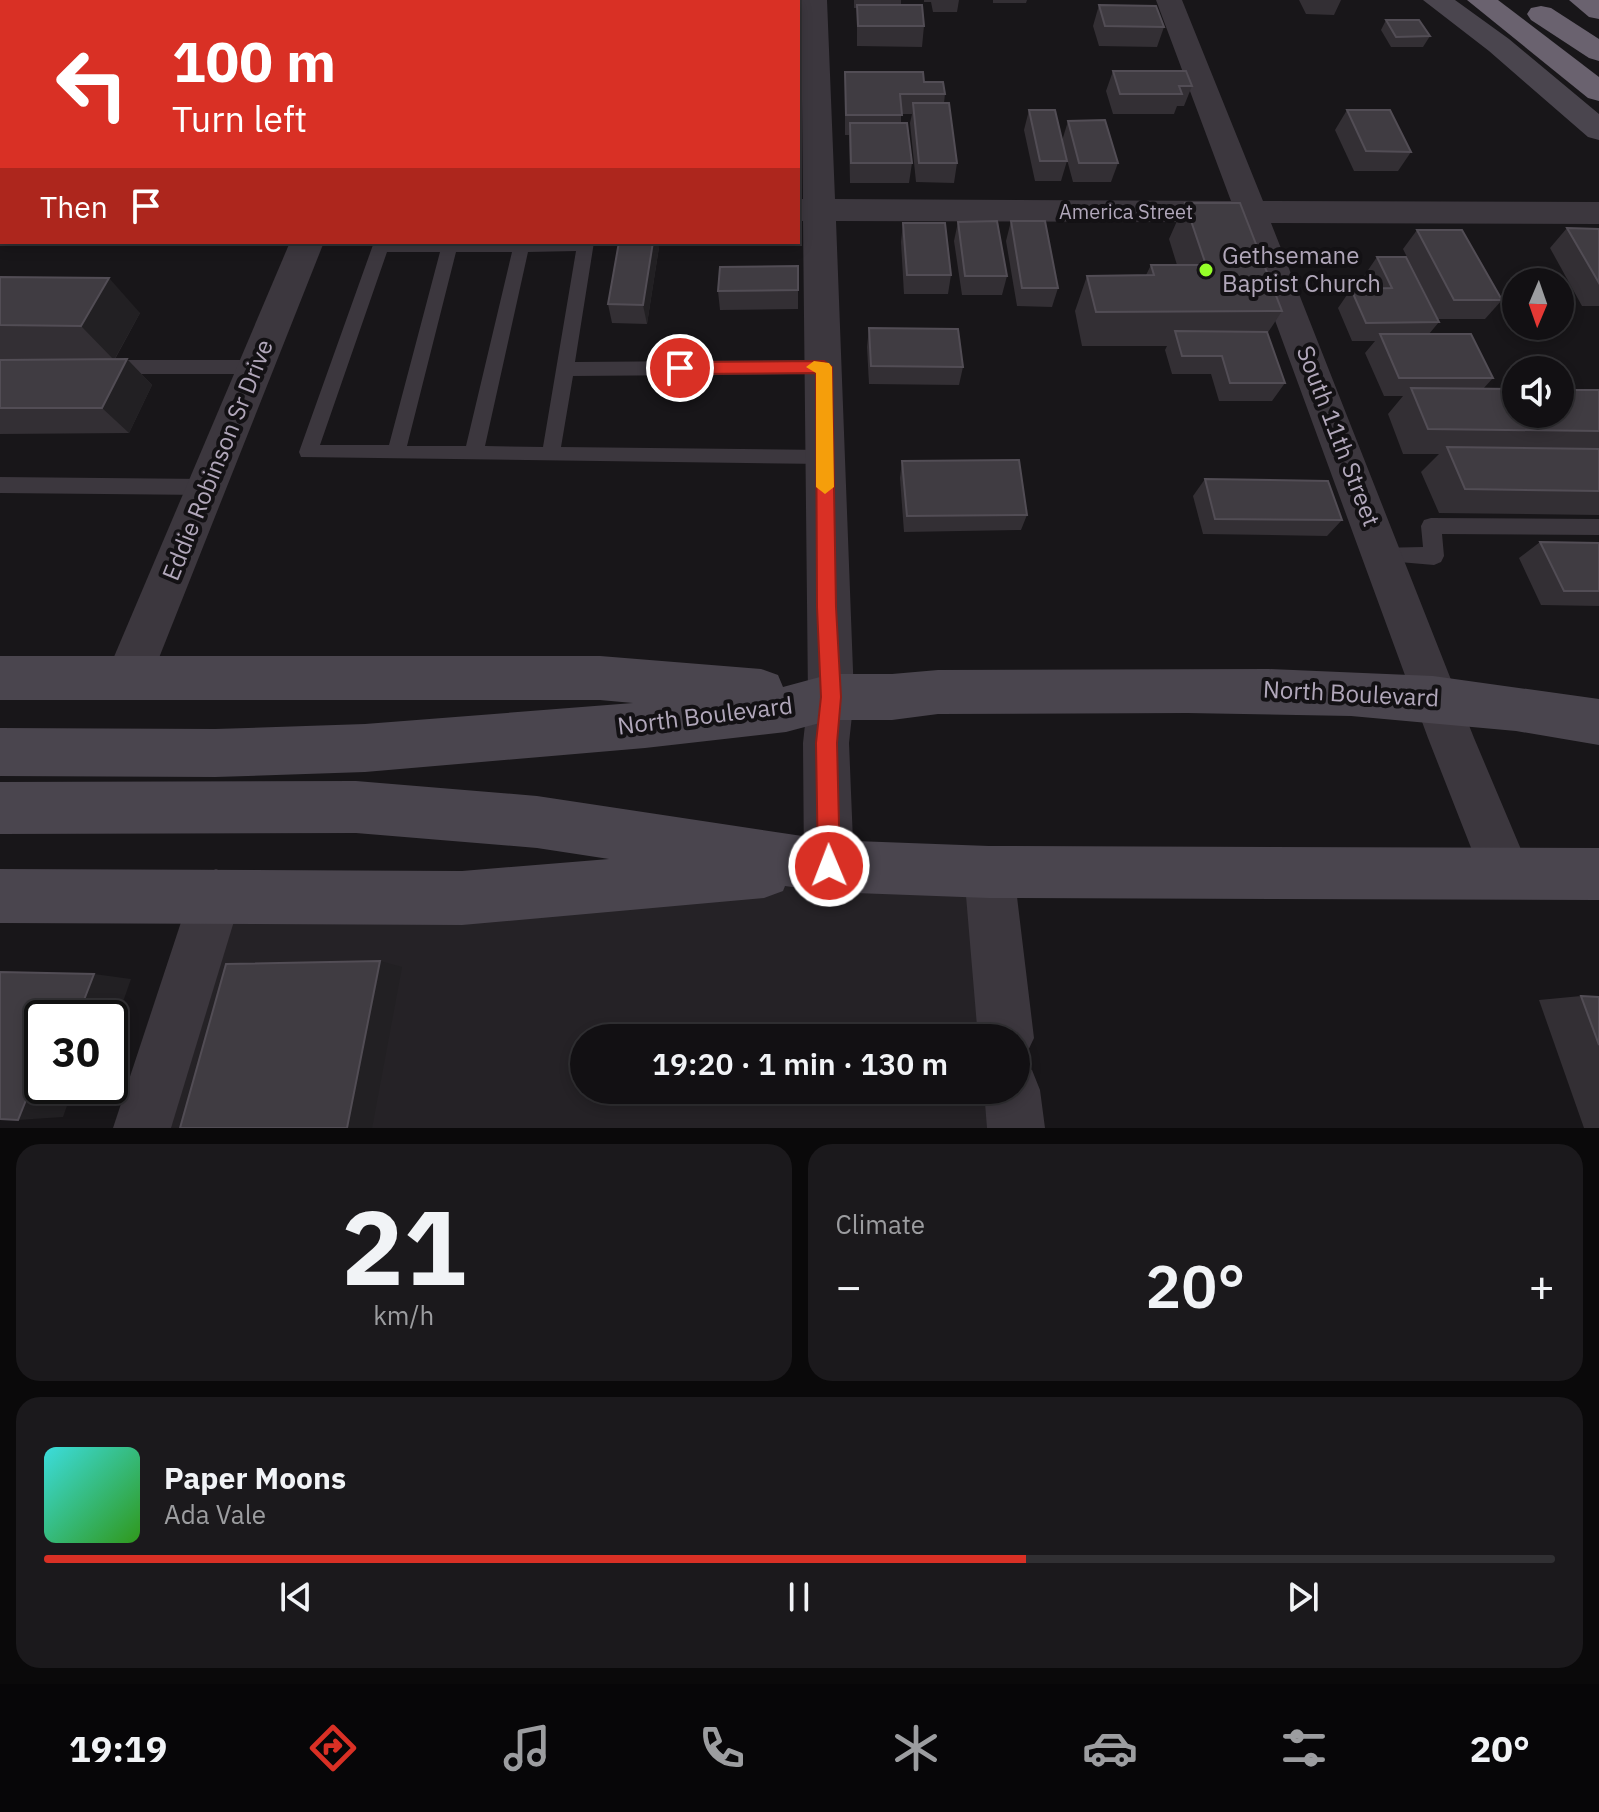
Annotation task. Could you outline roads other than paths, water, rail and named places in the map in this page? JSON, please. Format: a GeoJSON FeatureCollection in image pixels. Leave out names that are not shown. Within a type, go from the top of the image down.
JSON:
{"type":"FeatureCollection","features":[{"type":"Feature","properties":{"kind":"highway"},"geometry":{"type":"LineString","coordinates":[[1481,0],[1599,92]]}},
{"type":"Feature","properties":{"kind":"highway"},"geometry":{"type":"LineString","coordinates":[[1516,0],[1599,52]]}},
{"type":"Feature","properties":{"kind":"highway"},"geometry":{"type":"LineString","coordinates":[[1516,0],[1599,66]]}},
{"type":"Feature","properties":{"kind":"highway"},"geometry":{"type":"LineString","coordinates":[[1583,0],[1599,11]]}},
{"type":"Feature","properties":{"kind":"street"},"geometry":{"type":"LineString","coordinates":[[814,0],[809,210],[824,367],[831,697],[826,743],[829,866]]}},
{"type":"Feature","properties":{"kind":"street","name":"South 11th Street"},"geometry":{"type":"LineString","coordinates":[[1169,0],[1506,873]]}},
{"type":"Feature","properties":{"kind":"street"},"geometry":{"type":"LineString","coordinates":[[1437,0],[1499,45],[1599,130]]}},
{"type":"Feature","properties":{"kind":"street","name":"America Street"},"geometry":{"type":"LineString","coordinates":[[809,210],[1599,213]]}},
{"type":"Feature","properties":{"kind":"street","name":"Eddie Robinson Sr Drive"},"geometry":{"type":"LineString","coordinates":[[128,678],[306,244]]}},
{"type":"Feature","properties":{"kind":"street"},"geometry":{"type":"LineString","coordinates":[[0,678],[600,678],[831,697]]}},
{"type":"Feature","properties":{"kind":"street","name":"North Boulevard"},"geometry":{"type":"LineString","coordinates":[[0,752],[215,753],[365,748],[645,725],[786,709],[831,697],[892,697],[938,692],[1343,691],[1484,702],[1599,722]]}},
{"type":"Feature","properties":{"kind":"street"},"geometry":{"type":"LineString","coordinates":[[0,808],[356,807],[537,822],[829,866],[989,872],[1599,874]]}},
{"type":"Feature","properties":{"kind":"street"},"geometry":{"type":"LineString","coordinates":[[0,896],[462,898],[829,866]]}},
{"type":"Feature","properties":{"kind":"street"},"geometry":{"type":"LineString","coordinates":[[989,872],[1005,1024]]}},
{"type":"Feature","properties":{"kind":"street"},"geometry":{"type":"LineString","coordinates":[[142,1128],[216,895]]}},
{"type":"Feature","properties":{"kind":"street"},"geometry":{"type":"LineString","coordinates":[[1013,1104],[1016,1128]]}},
{"type":"Feature","properties":{"kind":"lane"},"geometry":{"type":"LineString","coordinates":[[551,454],[586,244],[381,244],[308,452],[825,457]]}},
{"type":"Feature","properties":{"kind":"lane"},"geometry":{"type":"LineString","coordinates":[[396,453],[450,244]]}},
{"type":"Feature","properties":{"kind":"lane"},"geometry":{"type":"LineString","coordinates":[[474,453],[521,244]]}},
{"type":"Feature","properties":{"kind":"lane"},"geometry":{"type":"LineString","coordinates":[[96,367],[256,367]]}},
{"type":"Feature","properties":{"kind":"lane"},"geometry":{"type":"LineString","coordinates":[[565,369],[824,367]]}},
{"type":"Feature","properties":{"kind":"lane"},"geometry":{"type":"LineString","coordinates":[[0,485],[206,487]]}},
{"type":"Feature","properties":{"kind":"lane"},"geometry":{"type":"LineString","coordinates":[[1383,554],[1434,556],[1431,526],[1599,527]]}},
{"type":"Feature","properties":{"kind":"place","name":"Gethsemane Baptist Church"},"geometry":{"type":"Point","coordinates":[1206,270]}}]}
